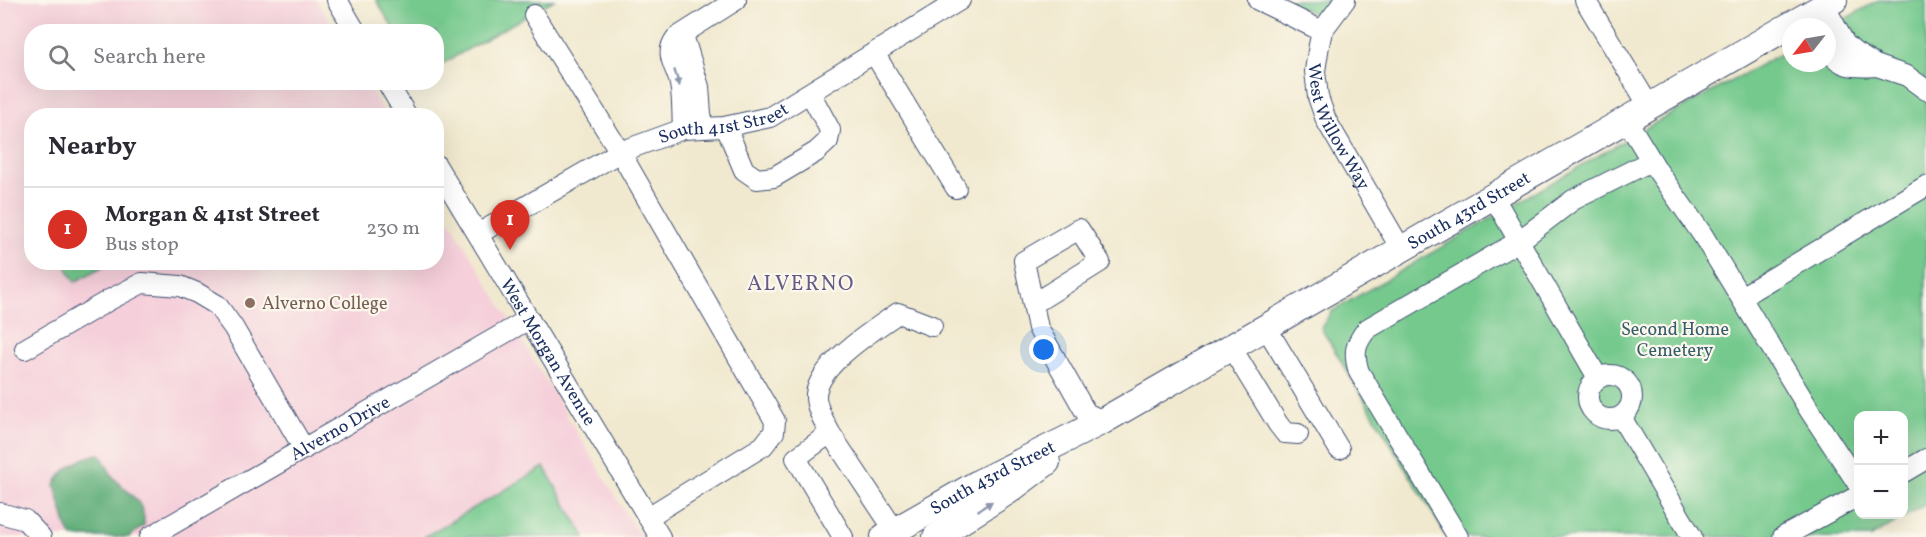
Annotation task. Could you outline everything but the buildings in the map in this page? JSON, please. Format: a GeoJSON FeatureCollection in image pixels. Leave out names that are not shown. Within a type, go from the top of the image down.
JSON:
{"type":"FeatureCollection","features":[{"type":"Feature","properties":{"kind":"main road","name":"South 43rd Street"},"geometry":{"type":"LineString","coordinates":[[889,534],[988,478],[1103,421],[1626,119],[1819,12]]}},
{"type":"Feature","properties":{"kind":"main road","name":"South 43rd Street"},"geometry":{"type":"LineString","coordinates":[[936,537],[1007,492],[1103,421]]}},
{"type":"Feature","properties":{"kind":"street"},"geometry":{"type":"LineString","coordinates":[[337,0],[351,24]]}},
{"type":"Feature","properties":{"kind":"street"},"geometry":{"type":"LineString","coordinates":[[693,129],[670,56],[671,44],[701,21],[736,0]]}},
{"type":"Feature","properties":{"kind":"street","name":"South 41st Street"},"geometry":{"type":"LineString","coordinates":[[478,234],[620,152],[693,129],[726,127],[770,117],[874,53],[936,6],[960,0]]}},
{"type":"Feature","properties":{"kind":"street"},"geometry":{"type":"LineString","coordinates":[[1258,0],[1322,31]]}},
{"type":"Feature","properties":{"kind":"street","name":"West Willow Way"},"geometry":{"type":"LineString","coordinates":[[1345,0],[1322,31],[1315,70],[1318,97],[1326,120],[1401,249]]}},
{"type":"Feature","properties":{"kind":"street"},"geometry":{"type":"LineString","coordinates":[[1585,0],[1649,106]]}},
{"type":"Feature","properties":{"kind":"street"},"geometry":{"type":"LineString","coordinates":[[1819,12],[1854,52],[1877,66],[1906,76],[1926,90]]}},
{"type":"Feature","properties":{"kind":"street"},"geometry":{"type":"LineString","coordinates":[[534,15],[620,152],[775,421],[774,432],[763,446],[648,517]]}},
{"type":"Feature","properties":{"kind":"street"},"geometry":{"type":"LineString","coordinates":[[874,53],[956,188]]}},
{"type":"Feature","properties":{"kind":"street"},"geometry":{"type":"LineString","coordinates":[[1836,59],[1852,68],[1877,66]]}},
{"type":"Feature","properties":{"kind":"street"},"geometry":{"type":"LineString","coordinates":[[391,90],[402,108]]}},
{"type":"Feature","properties":{"kind":"street"},"geometry":{"type":"LineString","coordinates":[[726,127],[744,170],[757,178],[774,177],[816,152],[828,141],[830,130],[810,93]]}},
{"type":"Feature","properties":{"kind":"street"},"geometry":{"type":"LineString","coordinates":[[1626,119],[1702,234],[1810,411],[1854,478]]}},
{"type":"Feature","properties":{"kind":"street"},"geometry":{"type":"LineString","coordinates":[[1458,537],[1359,372],[1355,359],[1358,341],[1367,329],[1519,241],[1574,200],[1651,160]]}},
{"type":"Feature","properties":{"kind":"street","name":"West Morgan Avenue"},"geometry":{"type":"LineString","coordinates":[[444,178],[660,537]]}},
{"type":"Feature","properties":{"kind":"street"},"geometry":{"type":"LineString","coordinates":[[1741,297],[1926,186]]}},
{"type":"Feature","properties":{"kind":"street"},"geometry":{"type":"LineString","coordinates":[[1493,196],[1598,378]]}},
{"type":"Feature","properties":{"kind":"street"},"geometry":{"type":"LineString","coordinates":[[25,349],[142,283],[180,286],[217,305],[304,449]]}},
{"type":"Feature","properties":{"kind":"street"},"geometry":{"type":"LineString","coordinates":[[1032,304],[1038,328],[1086,413],[1103,421]]}},
{"type":"Feature","properties":{"kind":"street"},"geometry":{"type":"LineString","coordinates":[[889,534],[820,415],[816,396],[820,380],[831,366],[853,346],[898,313],[932,326]]}},
{"type":"Feature","properties":{"kind":"street","name":"Alverno Drive"},"geometry":{"type":"LineString","coordinates":[[150,537],[529,319]]}},
{"type":"Feature","properties":{"kind":"street"},"geometry":{"type":"LineString","coordinates":[[1266,327],[1339,449]]}},
{"type":"Feature","properties":{"kind":"street"},"geometry":{"type":"LineString","coordinates":[[1231,347],[1278,424],[1285,432],[1298,434]]}},
{"type":"Feature","properties":{"kind":"street"},"geometry":{"type":"LineString","coordinates":[[1612,374],[1619,376],[1630,386],[1633,400],[1631,407],[1621,417],[1606,419],[1599,416],[1589,405],[1589,389],[1598,378],[1612,374]]}},
{"type":"Feature","properties":{"kind":"street"},"geometry":{"type":"LineString","coordinates":[[1621,417],[1692,537]]}},
{"type":"Feature","properties":{"kind":"street"},"geometry":{"type":"LineString","coordinates":[[830,433],[796,458],[843,537]]}},
{"type":"Feature","properties":{"kind":"street"},"geometry":{"type":"LineString","coordinates":[[1908,470],[1926,459]]}},
{"type":"Feature","properties":{"kind":"street"},"geometry":{"type":"LineString","coordinates":[[1783,537],[1854,498]]}},
{"type":"Feature","properties":{"kind":"street"},"geometry":{"type":"LineString","coordinates":[[0,513],[25,520],[41,537]]}},
{"type":"Feature","properties":{"kind":"shaded area","name":"Alverno College"},"geometry":{"type":"Polygon","coordinates":[[[0,0],[316,0],[331,24],[24,24],[24,90],[370,90],[382,108],[24,108],[24,270],[444,270],[444,211],[640,537],[0,537],[0,0]]]}},
{"type":"Feature","properties":{"kind":"green space"},"geometry":{"type":"Polygon","coordinates":[[[376,0],[554,0],[444,63],[444,24],[391,24],[376,0]]]}},
{"type":"Feature","properties":{"kind":"green space"},"geometry":{"type":"Polygon","coordinates":[[[1283,0],[1331,0],[1322,12],[1315,14],[1283,0]]]}},
{"type":"Feature","properties":{"kind":"green space","name":"Second Home Cemetery"},"geometry":{"type":"Polygon","coordinates":[[[1879,0],[1926,0],[1926,504],[1908,515],[1908,411],[1854,411],[1854,519],[1901,519],[1871,537],[1447,537],[1321,328],[1332,311],[1644,129],[1782,53],[1782,72],[1836,72],[1836,24],[1879,0]]]}},
{"type":"Feature","properties":{"kind":"green space"},"geometry":{"type":"Polygon","coordinates":[[[68,270],[96,270],[75,282],[68,270]]]}},
{"type":"Feature","properties":{"kind":"green space"},"geometry":{"type":"Polygon","coordinates":[[[100,454],[113,476],[135,499],[142,510],[144,525],[129,537],[72,537],[67,528],[55,486],[57,480],[73,465],[100,454]]]}},
{"type":"Feature","properties":{"kind":"green space"},"geometry":{"type":"Polygon","coordinates":[[[544,467],[585,537],[424,537],[544,467]]]}},
{"type":"Feature","properties":{"kind":"place","name":"Morgan & 41st Street"},"geometry":{"type":"Point","coordinates":[510,250]}},
{"type":"Feature","properties":{"kind":"place","name":"Alverno College"},"geometry":{"type":"Point","coordinates":[250,303]}},
{"type":"Feature","properties":{"kind":"district","name":"ALVERNO"},"geometry":{"type":"Point","coordinates":[801,283]}}]}
